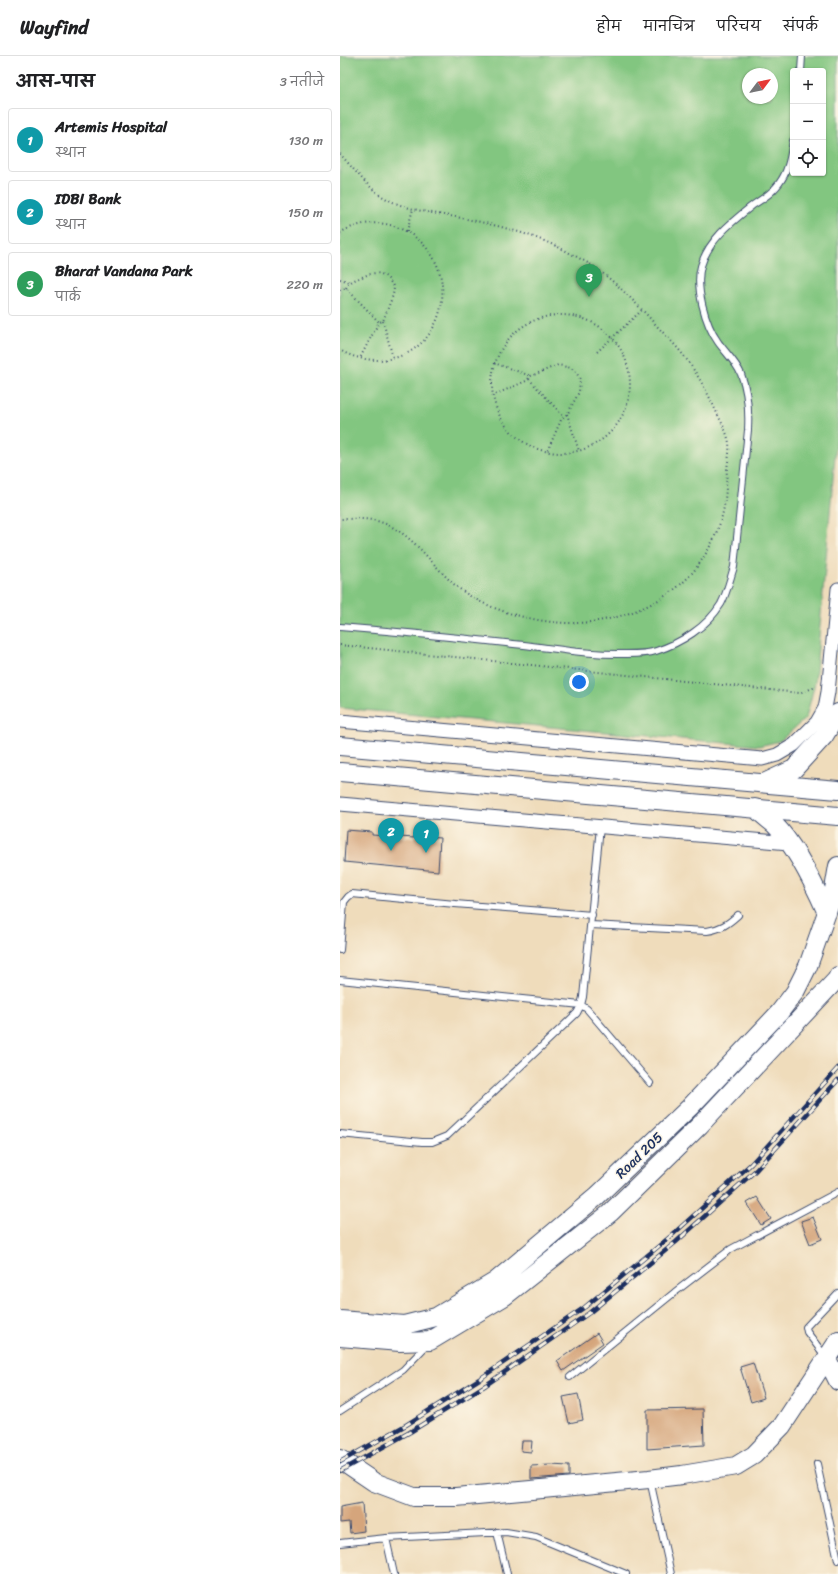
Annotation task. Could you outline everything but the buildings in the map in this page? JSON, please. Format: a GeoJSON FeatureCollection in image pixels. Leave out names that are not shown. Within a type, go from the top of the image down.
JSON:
{"type":"FeatureCollection","features":[{"type":"Feature","properties":{"kind":"street"},"geometry":{"type":"LineString","coordinates":[[340,721],[762,759],[777,755],[794,745],[817,722],[825,708],[830,676],[838,589]]}},
{"type":"Feature","properties":{"kind":"street"},"geometry":{"type":"LineString","coordinates":[[764,783],[794,769],[824,736],[838,714]]}},
{"type":"Feature","properties":{"kind":"street"},"geometry":{"type":"LineString","coordinates":[[340,746],[838,790]]}},
{"type":"Feature","properties":{"kind":"street"},"geometry":{"type":"LineString","coordinates":[[340,772],[838,816]]}},
{"type":"Feature","properties":{"kind":"street"},"geometry":{"type":"LineString","coordinates":[[340,804],[789,843]]}},
{"type":"Feature","properties":{"kind":"street"},"geometry":{"type":"LineString","coordinates":[[755,808],[775,825],[789,843],[816,887],[827,913]]}},
{"type":"Feature","properties":{"kind":"street","name":"Road 205"},"geometry":{"type":"LineString","coordinates":[[340,1320],[404,1325],[436,1317],[502,1276],[601,1191],[690,1107],[779,1013],[795,992],[808,966],[827,913],[833,895],[838,866]]}},
{"type":"Feature","properties":{"kind":"street","name":"Road 205"},"geometry":{"type":"LineString","coordinates":[[340,1337],[400,1342],[430,1341],[505,1296],[610,1213],[700,1124],[838,978]]}},
{"type":"Feature","properties":{"kind":"street"},"geometry":{"type":"LineString","coordinates":[[340,1459],[374,1482],[414,1497],[456,1497],[649,1479],[736,1466],[754,1455],[782,1426],[838,1341]]}},
{"type":"Feature","properties":{"kind":"street"},"geometry":{"type":"LineString","coordinates":[[827,1359],[838,1381]]}},
{"type":"Feature","properties":{"kind":"lane"},"geometry":{"type":"LineString","coordinates":[[801,68],[802,56]]}},
{"type":"Feature","properties":{"kind":"lane"},"geometry":{"type":"LineString","coordinates":[[340,627],[421,633],[606,654],[642,654],[655,652],[688,636],[712,616],[721,603],[734,567],[749,408],[745,387],[740,372],[718,342],[708,324],[701,296],[699,279],[700,266],[707,251],[720,234],[742,214],[773,191],[782,178],[790,160]]}},
{"type":"Feature","properties":{"kind":"lane"},"geometry":{"type":"LineString","coordinates":[[340,1134],[422,1142],[432,1142],[447,1136],[577,1013],[581,1005],[591,925],[600,827]]}},
{"type":"Feature","properties":{"kind":"lane"},"geometry":{"type":"LineString","coordinates":[[340,950],[344,902],[352,894],[592,915]]}},
{"type":"Feature","properties":{"kind":"lane"},"geometry":{"type":"LineString","coordinates":[[591,925],[707,931],[725,926],[738,915]]}},
{"type":"Feature","properties":{"kind":"lane"},"geometry":{"type":"LineString","coordinates":[[340,980],[581,1005],[587,1009],[650,1083]]}},
{"type":"Feature","properties":{"kind":"lane"},"geometry":{"type":"LineString","coordinates":[[570,1377],[675,1292],[732,1249],[838,1192]]}},
{"type":"Feature","properties":{"kind":"lane"},"geometry":{"type":"LineString","coordinates":[[827,1359],[806,1332],[806,1326],[838,1293]]}},
{"type":"Feature","properties":{"kind":"lane"},"geometry":{"type":"LineString","coordinates":[[340,1411],[404,1370],[430,1341]]}},
{"type":"Feature","properties":{"kind":"lane"},"geometry":{"type":"LineString","coordinates":[[817,1464],[838,1560]]}},
{"type":"Feature","properties":{"kind":"lane"},"geometry":{"type":"LineString","coordinates":[[649,1479],[671,1574]]}},
{"type":"Feature","properties":{"kind":"lane"},"geometry":{"type":"LineString","coordinates":[[497,1532],[507,1574]]}},
{"type":"Feature","properties":{"kind":"lane"},"geometry":{"type":"LineString","coordinates":[[340,1543],[386,1538],[506,1532],[536,1537],[626,1574]]}},
{"type":"Feature","properties":{"kind":"lane"},"geometry":{"type":"LineString","coordinates":[[386,1538],[394,1574]]}},
{"type":"Feature","properties":{"kind":"path"},"geometry":{"type":"LineString","coordinates":[[340,154],[383,198],[413,210],[490,224],[519,232],[564,250],[594,267],[631,298],[680,351],[709,396],[723,425],[729,444],[722,517],[713,540],[700,563],[689,577],[652,604],[622,616],[604,621],[574,623],[532,618],[488,605],[462,590],[402,532],[378,522],[358,519],[340,519]]}},
{"type":"Feature","properties":{"kind":"path"},"geometry":{"type":"LineString","coordinates":[[407,231],[413,210]]}},
{"type":"Feature","properties":{"kind":"path"},"geometry":{"type":"LineString","coordinates":[[340,233],[355,226],[368,223],[381,223],[407,231],[418,238],[435,259],[443,284],[441,311],[436,323],[419,344],[408,352],[393,358],[369,360],[340,350]]}},
{"type":"Feature","properties":{"kind":"path"},"geometry":{"type":"LineString","coordinates":[[340,290],[346,288],[350,282],[374,272],[380,273],[387,277],[392,283],[394,288],[393,294],[383,321],[393,358]]}},
{"type":"Feature","properties":{"kind":"path"},"geometry":{"type":"LineString","coordinates":[[340,279],[350,282]]}},
{"type":"Feature","properties":{"kind":"path"},"geometry":{"type":"LineString","coordinates":[[346,288],[379,322]]}},
{"type":"Feature","properties":{"kind":"path"},"geometry":{"type":"LineString","coordinates":[[597,352],[642,310]]}},
{"type":"Feature","properties":{"kind":"path"},"geometry":{"type":"LineString","coordinates":[[553,315],[566,315],[580,318],[593,323],[612,338],[622,352],[627,364],[630,378],[630,392],[627,405],[618,423],[605,438],[594,446],[579,452],[568,454],[546,452],[529,446],[518,439],[500,418],[492,396],[491,379],[494,363],[498,353],[506,341],[515,331],[527,324],[539,318],[553,315]]}},
{"type":"Feature","properties":{"kind":"path"},"geometry":{"type":"LineString","coordinates":[[360,358],[379,322],[383,321]]}},
{"type":"Feature","properties":{"kind":"path"},"geometry":{"type":"LineString","coordinates":[[494,363],[531,376]]}},
{"type":"Feature","properties":{"kind":"path"},"geometry":{"type":"LineString","coordinates":[[492,396],[526,381],[531,376],[558,365],[571,368],[576,372],[580,379],[579,392],[567,414],[561,420],[546,452]]}},
{"type":"Feature","properties":{"kind":"path"},"geometry":{"type":"LineString","coordinates":[[529,379],[564,417]]}},
{"type":"Feature","properties":{"kind":"path"},"geometry":{"type":"LineString","coordinates":[[567,414],[579,452]]}},
{"type":"Feature","properties":{"kind":"path"},"geometry":{"type":"LineString","coordinates":[[340,645],[799,693],[821,685],[830,676]]}},
{"type":"Feature","properties":{"kind":"green space"},"geometry":{"type":"Polygon","coordinates":[[[340,56],[838,56],[838,422],[815,683],[806,718],[780,741],[759,746],[340,708],[340,56]]]}},
{"type":"Feature","properties":{"kind":"railway"},"geometry":{"type":"LineString","coordinates":[[340,1462],[406,1425],[481,1378],[585,1307],[671,1236],[751,1164],[838,1068]]}},
{"type":"Feature","properties":{"kind":"railway"},"geometry":{"type":"LineString","coordinates":[[340,1471],[410,1432],[486,1385],[589,1313],[676,1242],[756,1170],[838,1080]]}},
{"type":"Feature","properties":{"kind":"place","name":"Bharat Vandana Park"},"geometry":{"type":"Point","coordinates":[589,297]}},
{"type":"Feature","properties":{"kind":"place","name":"IDBI Bank"},"geometry":{"type":"Point","coordinates":[391,851]}},
{"type":"Feature","properties":{"kind":"place","name":"Artemis Hospital"},"geometry":{"type":"Point","coordinates":[426,853]}}]}
